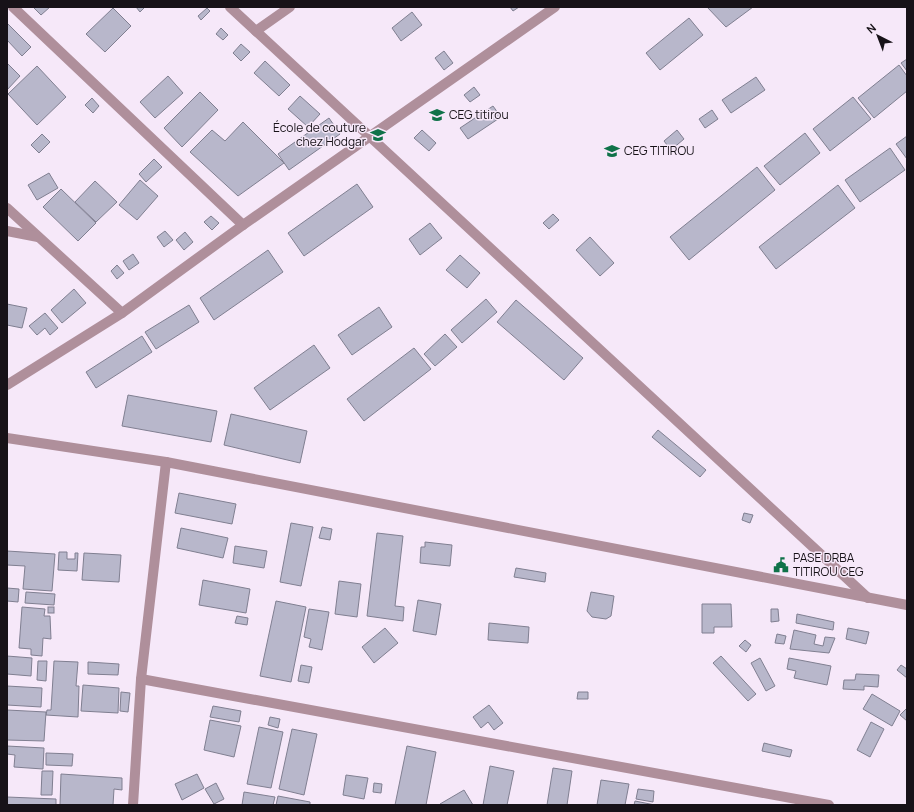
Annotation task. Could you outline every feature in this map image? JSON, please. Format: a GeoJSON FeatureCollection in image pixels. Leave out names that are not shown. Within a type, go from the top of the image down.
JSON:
{"type":"FeatureCollection","features":[{"type":"Feature","properties":{"kind":"street"},"geometry":{"type":"LineString","coordinates":[[13,7],[243,225]]}},
{"type":"Feature","properties":{"kind":"street"},"geometry":{"type":"LineString","coordinates":[[230,7],[868,598]]}},
{"type":"Feature","properties":{"kind":"street"},"geometry":{"type":"LineString","coordinates":[[256,31],[290,7]]}},
{"type":"Feature","properties":{"kind":"street"},"geometry":{"type":"LineString","coordinates":[[7,385],[122,313],[243,225],[555,7]]}},
{"type":"Feature","properties":{"kind":"street"},"geometry":{"type":"LineString","coordinates":[[7,208],[122,313]]}},
{"type":"Feature","properties":{"kind":"street"},"geometry":{"type":"LineString","coordinates":[[7,231],[39,237]]}},
{"type":"Feature","properties":{"kind":"street"},"geometry":{"type":"LineString","coordinates":[[7,438],[166,462],[907,605]]}},
{"type":"Feature","properties":{"kind":"street"},"geometry":{"type":"LineString","coordinates":[[133,805],[141,679],[166,462]]}},
{"type":"Feature","properties":{"kind":"street"},"geometry":{"type":"LineString","coordinates":[[141,679],[829,805]]}},
{"type":"Feature","properties":{"kind":"building"},"geometry":{"type":"Polygon","coordinates":[[[33,7],[50,7],[41,15],[33,7]]]}},
{"type":"Feature","properties":{"kind":"building"},"geometry":{"type":"Polygon","coordinates":[[[136,7],[145,7],[140,12],[136,7]]]}},
{"type":"Feature","properties":{"kind":"building"},"geometry":{"type":"Polygon","coordinates":[[[510,7],[519,7],[513,11],[510,7]]]}},
{"type":"Feature","properties":{"kind":"building"},"geometry":{"type":"Polygon","coordinates":[[[707,7],[753,7],[726,27],[707,7]]]}},
{"type":"Feature","properties":{"kind":"building"},"geometry":{"type":"Polygon","coordinates":[[[113,8],[131,26],[105,52],[86,34],[113,8]]]}},
{"type":"Feature","properties":{"kind":"building"},"geometry":{"type":"Polygon","coordinates":[[[207,8],[210,11],[201,20],[198,16],[207,8]]]}},
{"type":"Feature","properties":{"kind":"building"},"geometry":{"type":"Polygon","coordinates":[[[412,12],[422,25],[401,41],[392,28],[412,12]]]}},
{"type":"Feature","properties":{"kind":"building"},"geometry":{"type":"Polygon","coordinates":[[[689,18],[703,35],[660,70],[646,53],[689,18]]]}},
{"type":"Feature","properties":{"kind":"building"},"geometry":{"type":"Polygon","coordinates":[[[7,23],[31,47],[22,56],[7,40],[7,23]]]}},
{"type":"Feature","properties":{"kind":"building"},"geometry":{"type":"Polygon","coordinates":[[[221,28],[228,35],[223,40],[216,34],[221,28]]]}},
{"type":"Feature","properties":{"kind":"building"},"geometry":{"type":"Polygon","coordinates":[[[241,44],[250,52],[241,61],[233,53],[241,44]]]}},
{"type":"Feature","properties":{"kind":"building"},"geometry":{"type":"Polygon","coordinates":[[[444,51],[453,63],[444,70],[435,58],[444,51]]]}},
{"type":"Feature","properties":{"kind":"building"},"geometry":{"type":"Polygon","coordinates":[[[907,59],[907,71],[901,63],[907,59]]]}},
{"type":"Feature","properties":{"kind":"building"},"geometry":{"type":"Polygon","coordinates":[[[265,61],[290,85],[279,96],[254,73],[265,61]]]}},
{"type":"Feature","properties":{"kind":"building"},"geometry":{"type":"Polygon","coordinates":[[[7,63],[20,76],[7,90],[7,63]]]}},
{"type":"Feature","properties":{"kind":"building"},"geometry":{"type":"Polygon","coordinates":[[[899,65],[907,76],[907,91],[874,118],[858,98],[899,65]]]}},
{"type":"Feature","properties":{"kind":"building"},"geometry":{"type":"Polygon","coordinates":[[[37,66],[66,97],[37,125],[8,94],[37,66]]]}},
{"type":"Feature","properties":{"kind":"building"},"geometry":{"type":"Polygon","coordinates":[[[168,76],[183,93],[155,118],[140,102],[168,76]]]}},
{"type":"Feature","properties":{"kind":"building"},"geometry":{"type":"Polygon","coordinates":[[[756,77],[765,90],[731,113],[722,100],[756,77]]]}},
{"type":"Feature","properties":{"kind":"building"},"geometry":{"type":"Polygon","coordinates":[[[474,87],[480,95],[470,102],[464,95],[474,87]]]}},
{"type":"Feature","properties":{"kind":"building"},"geometry":{"type":"Polygon","coordinates":[[[200,92],[218,110],[182,147],[164,128],[200,92]]]}},
{"type":"Feature","properties":{"kind":"building"},"geometry":{"type":"Polygon","coordinates":[[[300,96],[320,114],[308,127],[288,109],[300,96]]]}},
{"type":"Feature","properties":{"kind":"building"},"geometry":{"type":"Polygon","coordinates":[[[853,97],[871,119],[830,151],[813,129],[853,97]]]}},
{"type":"Feature","properties":{"kind":"building"},"geometry":{"type":"Polygon","coordinates":[[[92,98],[99,106],[93,113],[85,105],[92,98]]]}},
{"type":"Feature","properties":{"kind":"building"},"geometry":{"type":"Polygon","coordinates":[[[493,106],[501,117],[468,139],[460,128],[493,106]]]}},
{"type":"Feature","properties":{"kind":"building"},"geometry":{"type":"Polygon","coordinates":[[[712,110],[718,119],[705,128],[699,119],[712,110]]]}},
{"type":"Feature","properties":{"kind":"building"},"geometry":{"type":"Polygon","coordinates":[[[329,118],[340,134],[289,170],[278,154],[329,118]]]}},
{"type":"Feature","properties":{"kind":"building"},"geometry":{"type":"Polygon","coordinates":[[[243,122],[284,163],[238,196],[190,152],[212,130],[225,141],[243,122]]]}},
{"type":"Feature","properties":{"kind":"building"},"geometry":{"type":"Polygon","coordinates":[[[422,130],[436,143],[429,151],[414,138],[422,130]]]}},
{"type":"Feature","properties":{"kind":"building"},"geometry":{"type":"Polygon","coordinates":[[[677,130],[684,139],[671,150],[664,141],[677,130]]]}},
{"type":"Feature","properties":{"kind":"building"},"geometry":{"type":"Polygon","coordinates":[[[805,133],[820,153],[780,185],[764,166],[805,133]]]}},
{"type":"Feature","properties":{"kind":"building"},"geometry":{"type":"Polygon","coordinates":[[[42,134],[50,142],[39,153],[31,145],[42,134]]]}},
{"type":"Feature","properties":{"kind":"building"},"geometry":{"type":"Polygon","coordinates":[[[907,136],[907,159],[896,144],[907,136]]]}},
{"type":"Feature","properties":{"kind":"building"},"geometry":{"type":"Polygon","coordinates":[[[890,148],[905,170],[860,202],[845,180],[890,148]]]}},
{"type":"Feature","properties":{"kind":"building"},"geometry":{"type":"Polygon","coordinates":[[[154,159],[162,167],[146,182],[139,174],[154,159]]]}},
{"type":"Feature","properties":{"kind":"building"},"geometry":{"type":"Polygon","coordinates":[[[757,167],[775,190],[689,260],[670,237],[757,167]]]}},
{"type":"Feature","properties":{"kind":"building"},"geometry":{"type":"Polygon","coordinates":[[[49,173],[58,188],[37,200],[28,185],[49,173]]]}},
{"type":"Feature","properties":{"kind":"building"},"geometry":{"type":"Polygon","coordinates":[[[140,180],[158,196],[137,220],[119,205],[140,180]]]}},
{"type":"Feature","properties":{"kind":"building"},"geometry":{"type":"Polygon","coordinates":[[[95,181],[117,202],[96,222],[75,202],[95,181]]]}},
{"type":"Feature","properties":{"kind":"building"},"geometry":{"type":"Polygon","coordinates":[[[357,184],[373,207],[304,256],[288,233],[357,184]]]}},
{"type":"Feature","properties":{"kind":"building"},"geometry":{"type":"Polygon","coordinates":[[[838,185],[855,208],[776,269],[759,247],[838,185]]]}},
{"type":"Feature","properties":{"kind":"building"},"geometry":{"type":"Polygon","coordinates":[[[61,189],[96,223],[78,241],[43,207],[61,189]]]}},
{"type":"Feature","properties":{"kind":"building"},"geometry":{"type":"Polygon","coordinates":[[[553,214],[559,220],[549,229],[543,223],[553,214]]]}},
{"type":"Feature","properties":{"kind":"building"},"geometry":{"type":"Polygon","coordinates":[[[211,216],[219,223],[212,230],[204,222],[211,216]]]}},
{"type":"Feature","properties":{"kind":"building"},"geometry":{"type":"Polygon","coordinates":[[[430,223],[442,238],[420,255],[409,239],[430,223]]]}},
{"type":"Feature","properties":{"kind":"building"},"geometry":{"type":"Polygon","coordinates":[[[165,231],[173,240],[164,247],[157,237],[165,231]]]}},
{"type":"Feature","properties":{"kind":"building"},"geometry":{"type":"Polygon","coordinates":[[[185,232],[193,242],[184,250],[176,240],[185,232]]]}},
{"type":"Feature","properties":{"kind":"building"},"geometry":{"type":"Polygon","coordinates":[[[590,237],[614,263],[600,276],[576,250],[590,237]]]}},
{"type":"Feature","properties":{"kind":"building"},"geometry":{"type":"Polygon","coordinates":[[[268,250],[283,272],[214,320],[200,298],[268,250]]]}},
{"type":"Feature","properties":{"kind":"building"},"geometry":{"type":"Polygon","coordinates":[[[133,254],[139,263],[129,270],[123,261],[133,254]]]}},
{"type":"Feature","properties":{"kind":"building"},"geometry":{"type":"Polygon","coordinates":[[[460,255],[480,273],[467,288],[446,270],[460,255]]]}},
{"type":"Feature","properties":{"kind":"building"},"geometry":{"type":"Polygon","coordinates":[[[117,265],[124,273],[117,279],[111,271],[117,265]]]}},
{"type":"Feature","properties":{"kind":"building"},"geometry":{"type":"Polygon","coordinates":[[[74,289],[86,303],[62,323],[51,310],[74,289]]]}},
{"type":"Feature","properties":{"kind":"building"},"geometry":{"type":"Polygon","coordinates":[[[486,299],[497,312],[462,343],[451,330],[486,299]]]}},
{"type":"Feature","properties":{"kind":"building"},"geometry":{"type":"Polygon","coordinates":[[[516,300],[583,358],[564,380],[497,322],[516,300]]]}},
{"type":"Feature","properties":{"kind":"building"},"geometry":{"type":"Polygon","coordinates":[[[7,304],[27,308],[22,328],[7,325],[7,304]]]}},
{"type":"Feature","properties":{"kind":"building"},"geometry":{"type":"Polygon","coordinates":[[[189,305],[199,322],[156,349],[145,332],[189,305]]]}},
{"type":"Feature","properties":{"kind":"building"},"geometry":{"type":"Polygon","coordinates":[[[379,307],[392,327],[352,355],[338,335],[379,307]]]}},
{"type":"Feature","properties":{"kind":"building"},"geometry":{"type":"Polygon","coordinates":[[[45,313],[58,328],[50,335],[45,328],[37,335],[29,326],[45,313]]]}},
{"type":"Feature","properties":{"kind":"building"},"geometry":{"type":"Polygon","coordinates":[[[445,334],[457,347],[435,366],[424,354],[445,334]]]}},
{"type":"Feature","properties":{"kind":"building"},"geometry":{"type":"Polygon","coordinates":[[[142,336],[152,352],[96,388],[86,372],[142,336]]]}},
{"type":"Feature","properties":{"kind":"building"},"geometry":{"type":"Polygon","coordinates":[[[314,345],[330,368],[270,410],[254,388],[314,345]]]}},
{"type":"Feature","properties":{"kind":"building"},"geometry":{"type":"Polygon","coordinates":[[[414,348],[431,369],[364,421],[347,399],[414,348]]]}},
{"type":"Feature","properties":{"kind":"building"},"geometry":{"type":"Polygon","coordinates":[[[128,395],[217,411],[211,442],[122,426],[128,395]]]}},
{"type":"Feature","properties":{"kind":"building"},"geometry":{"type":"Polygon","coordinates":[[[231,414],[307,431],[300,463],[224,445],[231,414]]]}},
{"type":"Feature","properties":{"kind":"building"},"geometry":{"type":"Polygon","coordinates":[[[658,430],[706,470],[700,477],[652,437],[658,430]]]}},
{"type":"Feature","properties":{"kind":"building"},"geometry":{"type":"Polygon","coordinates":[[[179,493],[236,504],[232,524],[175,513],[179,493]]]}},
{"type":"Feature","properties":{"kind":"building"},"geometry":{"type":"Polygon","coordinates":[[[744,513],[753,515],[750,523],[742,520],[744,513]]]}},
{"type":"Feature","properties":{"kind":"building"},"geometry":{"type":"Polygon","coordinates":[[[291,523],[313,527],[301,586],[280,582],[291,523]]]}},
{"type":"Feature","properties":{"kind":"building"},"geometry":{"type":"Polygon","coordinates":[[[322,527],[332,529],[330,540],[319,538],[322,527]]]}},
{"type":"Feature","properties":{"kind":"building"},"geometry":{"type":"Polygon","coordinates":[[[181,528],[228,538],[223,558],[177,548],[181,528]]]}},
{"type":"Feature","properties":{"kind":"building"},"geometry":{"type":"Polygon","coordinates":[[[377,533],[403,536],[395,606],[404,607],[403,621],[367,616],[377,533]]]}},
{"type":"Feature","properties":{"kind":"building"},"geometry":{"type":"Polygon","coordinates":[[[425,542],[452,545],[450,566],[420,563],[421,547],[425,547],[425,542]]]}},
{"type":"Feature","properties":{"kind":"building"},"geometry":{"type":"Polygon","coordinates":[[[235,546],[267,551],[264,568],[233,563],[235,546]]]}},
{"type":"Feature","properties":{"kind":"building"},"geometry":{"type":"Polygon","coordinates":[[[7,551],[55,554],[52,591],[23,589],[25,566],[7,565],[7,551]]]}},
{"type":"Feature","properties":{"kind":"building"},"geometry":{"type":"Polygon","coordinates":[[[59,552],[67,552],[67,559],[75,559],[75,553],[78,553],[77,571],[58,570],[59,552]]]}},
{"type":"Feature","properties":{"kind":"building"},"geometry":{"type":"Polygon","coordinates":[[[84,553],[121,555],[119,582],[82,580],[84,553]]]}},
{"type":"Feature","properties":{"kind":"building"},"geometry":{"type":"Polygon","coordinates":[[[516,568],[546,573],[545,582],[514,577],[516,568]]]}},
{"type":"Feature","properties":{"kind":"building"},"geometry":{"type":"Polygon","coordinates":[[[203,580],[250,589],[246,613],[199,605],[203,580]]]}},
{"type":"Feature","properties":{"kind":"building"},"geometry":{"type":"Polygon","coordinates":[[[339,581],[361,584],[357,617],[335,614],[339,581]]]}},
{"type":"Feature","properties":{"kind":"building"},"geometry":{"type":"Polygon","coordinates":[[[7,588],[19,589],[18,602],[7,601],[7,588]]]}},
{"type":"Feature","properties":{"kind":"building"},"geometry":{"type":"Polygon","coordinates":[[[26,592],[55,594],[54,605],[25,603],[26,592]]]}},
{"type":"Feature","properties":{"kind":"building"},"geometry":{"type":"Polygon","coordinates":[[[591,592],[614,596],[611,616],[606,619],[592,617],[587,611],[591,592]]]}},
{"type":"Feature","properties":{"kind":"building"},"geometry":{"type":"Polygon","coordinates":[[[418,600],[441,604],[436,635],[413,631],[418,600]]]}},
{"type":"Feature","properties":{"kind":"building"},"geometry":{"type":"Polygon","coordinates":[[[276,601],[306,607],[291,682],[260,676],[276,601]]]}},
{"type":"Feature","properties":{"kind":"building"},"geometry":{"type":"Polygon","coordinates":[[[702,604],[731,604],[732,627],[714,627],[714,633],[702,633],[702,604]]]}},
{"type":"Feature","properties":{"kind":"building"},"geometry":{"type":"Polygon","coordinates":[[[22,607],[45,609],[44,616],[50,616],[51,639],[43,638],[42,656],[31,655],[31,649],[19,648],[22,607]]]}},
{"type":"Feature","properties":{"kind":"building"},"geometry":{"type":"Polygon","coordinates":[[[48,607],[54,607],[54,613],[48,613],[48,607]]]}},
{"type":"Feature","properties":{"kind":"building"},"geometry":{"type":"Polygon","coordinates":[[[309,609],[329,612],[322,650],[309,647],[311,639],[304,637],[309,609]]]}},
{"type":"Feature","properties":{"kind":"building"},"geometry":{"type":"Polygon","coordinates":[[[771,609],[778,609],[779,621],[771,622],[771,609]]]}},
{"type":"Feature","properties":{"kind":"building"},"geometry":{"type":"Polygon","coordinates":[[[797,614],[834,622],[833,630],[796,623],[797,614]]]}},
{"type":"Feature","properties":{"kind":"building"},"geometry":{"type":"Polygon","coordinates":[[[237,616],[248,618],[247,625],[235,623],[237,616]]]}},
{"type":"Feature","properties":{"kind":"building"},"geometry":{"type":"Polygon","coordinates":[[[489,623],[529,627],[528,643],[488,640],[489,623]]]}},
{"type":"Feature","properties":{"kind":"building"},"geometry":{"type":"Polygon","coordinates":[[[385,628],[398,643],[374,663],[362,647],[385,628]]]}},
{"type":"Feature","properties":{"kind":"building"},"geometry":{"type":"Polygon","coordinates":[[[848,628],[869,632],[866,644],[846,639],[848,628]]]}},
{"type":"Feature","properties":{"kind":"building"},"geometry":{"type":"Polygon","coordinates":[[[794,630],[816,635],[814,644],[823,646],[825,637],[835,638],[829,653],[790,649],[794,630]]]}},
{"type":"Feature","properties":{"kind":"building"},"geometry":{"type":"Polygon","coordinates":[[[777,634],[786,636],[784,644],[775,643],[777,634]]]}},
{"type":"Feature","properties":{"kind":"building"},"geometry":{"type":"Polygon","coordinates":[[[745,640],[751,645],[746,652],[739,646],[745,640]]]}},
{"type":"Feature","properties":{"kind":"building"},"geometry":{"type":"Polygon","coordinates":[[[7,656],[32,658],[31,676],[7,674],[7,656]]]}},
{"type":"Feature","properties":{"kind":"building"},"geometry":{"type":"Polygon","coordinates":[[[721,656],[756,694],[748,701],[713,663],[721,656]]]}},
{"type":"Feature","properties":{"kind":"building"},"geometry":{"type":"Polygon","coordinates":[[[760,658],[775,686],[766,691],[751,663],[760,658]]]}},
{"type":"Feature","properties":{"kind":"building"},"geometry":{"type":"Polygon","coordinates":[[[789,658],[831,666],[827,685],[794,678],[796,671],[787,669],[789,658]]]}},
{"type":"Feature","properties":{"kind":"building"},"geometry":{"type":"Polygon","coordinates":[[[38,661],[47,661],[46,681],[37,680],[38,661]]]}},
{"type":"Feature","properties":{"kind":"building"},"geometry":{"type":"Polygon","coordinates":[[[54,661],[78,662],[76,686],[79,686],[78,717],[46,715],[47,710],[51,710],[54,661]]]}},
{"type":"Feature","properties":{"kind":"building"},"geometry":{"type":"Polygon","coordinates":[[[88,662],[119,664],[118,675],[88,674],[88,662]]]}},
{"type":"Feature","properties":{"kind":"building"},"geometry":{"type":"Polygon","coordinates":[[[301,665],[312,667],[309,683],[298,681],[301,665]]]}},
{"type":"Feature","properties":{"kind":"building"},"geometry":{"type":"Polygon","coordinates":[[[901,665],[907,669],[907,678],[897,670],[901,665]]]}},
{"type":"Feature","properties":{"kind":"building"},"geometry":{"type":"Polygon","coordinates":[[[856,674],[879,675],[878,687],[864,686],[864,690],[843,689],[844,680],[855,680],[856,674]]]}},
{"type":"Feature","properties":{"kind":"building"},"geometry":{"type":"Polygon","coordinates":[[[83,685],[119,688],[118,713],[81,711],[83,685]]]}},
{"type":"Feature","properties":{"kind":"building"},"geometry":{"type":"Polygon","coordinates":[[[7,686],[42,688],[41,707],[7,705],[7,686]]]}},
{"type":"Feature","properties":{"kind":"building"},"geometry":{"type":"Polygon","coordinates":[[[121,692],[130,693],[128,712],[120,711],[121,692]]]}},
{"type":"Feature","properties":{"kind":"building"},"geometry":{"type":"Polygon","coordinates":[[[578,692],[588,692],[588,699],[577,699],[578,692]]]}},
{"type":"Feature","properties":{"kind":"building"},"geometry":{"type":"Polygon","coordinates":[[[872,694],[900,711],[892,726],[863,709],[872,694]]]}},
{"type":"Feature","properties":{"kind":"building"},"geometry":{"type":"Polygon","coordinates":[[[489,705],[503,723],[494,730],[488,722],[481,728],[473,717],[489,705]]]}},
{"type":"Feature","properties":{"kind":"building"},"geometry":{"type":"Polygon","coordinates":[[[213,706],[241,711],[239,722],[210,717],[213,706]]]}},
{"type":"Feature","properties":{"kind":"building"},"geometry":{"type":"Polygon","coordinates":[[[907,708],[907,721],[900,715],[907,708]]]}},
{"type":"Feature","properties":{"kind":"building"},"geometry":{"type":"Polygon","coordinates":[[[7,710],[46,712],[44,741],[7,740],[7,710]]]}},
{"type":"Feature","properties":{"kind":"building"},"geometry":{"type":"Polygon","coordinates":[[[270,717],[280,719],[278,728],[268,725],[270,717]]]}},
{"type":"Feature","properties":{"kind":"building"},"geometry":{"type":"Polygon","coordinates":[[[210,720],[241,726],[234,757],[204,750],[210,720]]]}},
{"type":"Feature","properties":{"kind":"building"},"geometry":{"type":"Polygon","coordinates":[[[871,722],[884,729],[870,757],[857,750],[871,722]]]}},
{"type":"Feature","properties":{"kind":"building"},"geometry":{"type":"Polygon","coordinates":[[[259,727],[283,732],[271,788],[247,784],[259,727]]]}},
{"type":"Feature","properties":{"kind":"building"},"geometry":{"type":"Polygon","coordinates":[[[292,729],[317,734],[304,795],[279,789],[292,729]]]}},
{"type":"Feature","properties":{"kind":"building"},"geometry":{"type":"Polygon","coordinates":[[[764,743],[792,750],[790,757],[762,751],[764,743]]]}},
{"type":"Feature","properties":{"kind":"building"},"geometry":{"type":"Polygon","coordinates":[[[7,746],[44,748],[43,769],[14,767],[15,755],[7,754],[7,746]]]}},
{"type":"Feature","properties":{"kind":"building"},"geometry":{"type":"Polygon","coordinates":[[[407,746],[436,752],[426,805],[395,805],[407,746]]]}},
{"type":"Feature","properties":{"kind":"building"},"geometry":{"type":"Polygon","coordinates":[[[46,753],[73,754],[72,766],[46,765],[46,753]]]}},
{"type":"Feature","properties":{"kind":"building"},"geometry":{"type":"Polygon","coordinates":[[[490,766],[514,771],[507,805],[483,805],[490,766]]]}},
{"type":"Feature","properties":{"kind":"building"},"geometry":{"type":"Polygon","coordinates":[[[553,768],[572,771],[567,805],[547,805],[553,768]]]}},
{"type":"Feature","properties":{"kind":"building"},"geometry":{"type":"Polygon","coordinates":[[[42,771],[53,771],[52,795],[41,795],[42,771]]]}},
{"type":"Feature","properties":{"kind":"building"},"geometry":{"type":"Polygon","coordinates":[[[61,774],[122,778],[122,790],[114,789],[113,805],[60,805],[61,774]]]}},
{"type":"Feature","properties":{"kind":"building"},"geometry":{"type":"Polygon","coordinates":[[[197,774],[204,788],[182,800],[175,784],[197,774]]]}},
{"type":"Feature","properties":{"kind":"building"},"geometry":{"type":"Polygon","coordinates":[[[346,775],[368,778],[364,799],[343,795],[346,775]]]}},
{"type":"Feature","properties":{"kind":"building"},"geometry":{"type":"Polygon","coordinates":[[[601,780],[629,784],[625,805],[597,805],[601,780]]]}},
{"type":"Feature","properties":{"kind":"building"},"geometry":{"type":"Polygon","coordinates":[[[216,783],[224,799],[214,804],[205,789],[216,783]]]}},
{"type":"Feature","properties":{"kind":"building"},"geometry":{"type":"Polygon","coordinates":[[[374,783],[382,784],[381,793],[373,792],[374,783]]]}},
{"type":"Feature","properties":{"kind":"building"},"geometry":{"type":"Polygon","coordinates":[[[638,789],[654,791],[653,802],[636,799],[638,789]]]}},
{"type":"Feature","properties":{"kind":"building"},"geometry":{"type":"Polygon","coordinates":[[[464,790],[473,805],[440,804],[464,790]]]}},
{"type":"Feature","properties":{"kind":"building"},"geometry":{"type":"Polygon","coordinates":[[[244,792],[275,797],[273,805],[242,805],[244,792]]]}},
{"type":"Feature","properties":{"kind":"building"},"geometry":{"type":"Polygon","coordinates":[[[278,796],[310,802],[310,805],[276,805],[278,796]]]}},
{"type":"Feature","properties":{"kind":"building"},"geometry":{"type":"Polygon","coordinates":[[[7,797],[56,799],[56,805],[7,805],[7,797]]]}},
{"type":"Feature","properties":{"kind":"building"},"geometry":{"type":"Polygon","coordinates":[[[635,801],[655,805],[634,805],[635,801]]]}},
{"type":"Feature","properties":{"kind":"place","name":"CEG titirou"},"geometry":{"type":"Point","coordinates":[437,115]}},
{"type":"Feature","properties":{"kind":"place","name":"École de couture chez Hodgar"},"geometry":{"type":"Point","coordinates":[378,135]}},
{"type":"Feature","properties":{"kind":"place","name":"CEG TITIROU"},"geometry":{"type":"Point","coordinates":[612,151]}},
{"type":"Feature","properties":{"kind":"place","name":"PASE DRBA TITIROU CEG"},"geometry":{"type":"Point","coordinates":[781,565]}}]}
